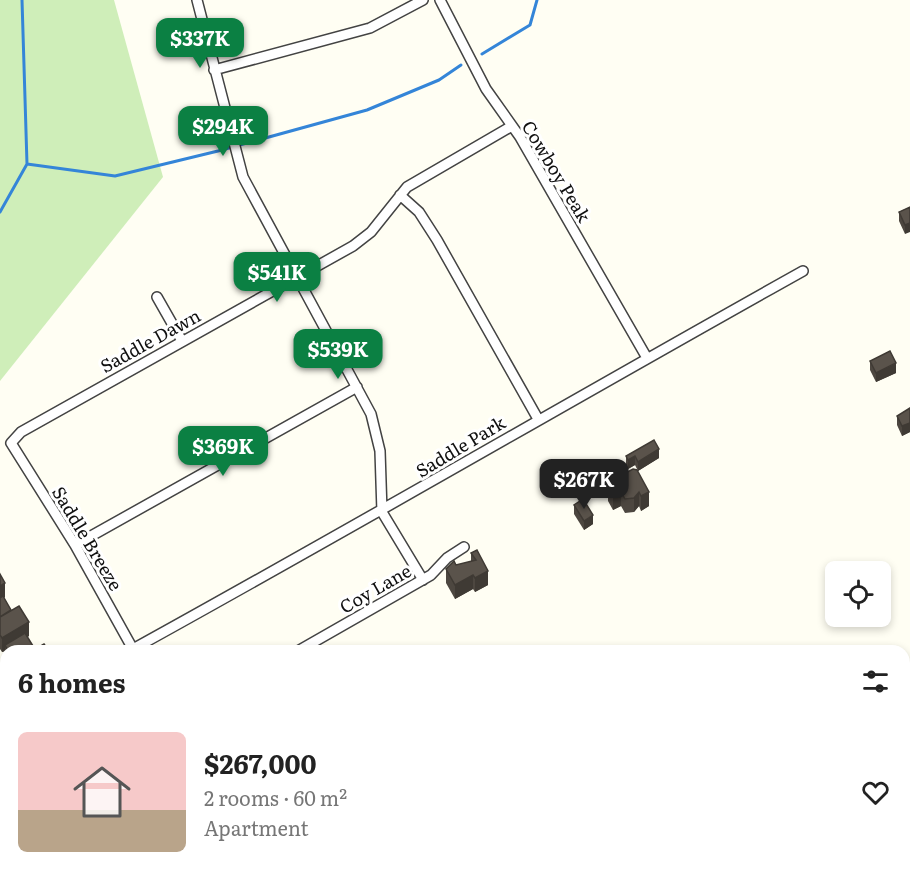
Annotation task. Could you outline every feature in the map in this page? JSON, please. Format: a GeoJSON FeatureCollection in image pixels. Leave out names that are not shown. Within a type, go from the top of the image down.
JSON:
{"type":"FeatureCollection","features":[{"type":"Feature","properties":{"kind":"street"},"geometry":{"type":"LineString","coordinates":[[197,0],[243,177],[295,278],[371,414],[380,451],[382,512],[423,580]]}},
{"type":"Feature","properties":{"kind":"street"},"geometry":{"type":"LineString","coordinates":[[214,70],[370,28],[423,0]]}},
{"type":"Feature","properties":{"kind":"street","name":"Cowboy Peak"},"geometry":{"type":"LineString","coordinates":[[440,0],[486,89],[520,137],[647,358]]}},
{"type":"Feature","properties":{"kind":"street","name":"Saddle Dawn"},"geometry":{"type":"LineString","coordinates":[[11,443],[21,432],[363,239],[400,195],[416,180],[512,126]]}},
{"type":"Feature","properties":{"kind":"street"},"geometry":{"type":"LineString","coordinates":[[400,195],[419,212],[437,240],[538,419]]}},
{"type":"Feature","properties":{"kind":"street","name":"Saddle Park"},"geometry":{"type":"LineString","coordinates":[[143,645],[382,512],[538,419],[803,271]]}},
{"type":"Feature","properties":{"kind":"street"},"geometry":{"type":"LineString","coordinates":[[157,297],[182,341]]}},
{"type":"Feature","properties":{"kind":"street"},"geometry":{"type":"LineString","coordinates":[[75,545],[357,387]]}},
{"type":"Feature","properties":{"kind":"street","name":"Saddle Breeze"},"geometry":{"type":"LineString","coordinates":[[11,443],[75,545],[131,645]]}},
{"type":"Feature","properties":{"kind":"street","name":"Coy Lane"},"geometry":{"type":"LineString","coordinates":[[309,645],[423,580],[464,547]]}},
{"type":"Feature","properties":{"kind":"green space"},"geometry":{"type":"Polygon","coordinates":[[[0,0],[114,0],[163,177],[0,381],[0,0]]]}},
{"type":"Feature","properties":{"kind":"building"},"geometry":{"type":"Polygon","coordinates":[[[910,207],[910,223],[905,225],[899,212],[910,207]]]}},
{"type":"Feature","properties":{"kind":"building"},"geometry":{"type":"Polygon","coordinates":[[[890,351],[896,363],[876,373],[870,361],[890,351]]]}},
{"type":"Feature","properties":{"kind":"building"},"geometry":{"type":"Polygon","coordinates":[[[910,408],[910,423],[902,426],[897,416],[910,408]]]}},
{"type":"Feature","properties":{"kind":"building"},"geometry":{"type":"Polygon","coordinates":[[[654,440],[659,449],[638,462],[635,456],[628,460],[626,456],[654,440]]]}},
{"type":"Feature","properties":{"kind":"building"},"geometry":{"type":"Polygon","coordinates":[[[633,469],[637,470],[649,492],[641,496],[639,492],[634,498],[625,499],[621,492],[613,496],[608,487],[616,483],[616,478],[633,469]]]}},
{"type":"Feature","properties":{"kind":"building"},"geometry":{"type":"Polygon","coordinates":[[[583,499],[593,515],[584,521],[574,505],[583,499]]]}},
{"type":"Feature","properties":{"kind":"building"},"geometry":{"type":"Polygon","coordinates":[[[477,550],[488,571],[475,578],[473,575],[455,585],[446,569],[454,561],[456,565],[476,560],[471,553],[477,550]]]}},
{"type":"Feature","properties":{"kind":"building"},"geometry":{"type":"Polygon","coordinates":[[[0,574],[5,583],[0,586],[0,574]]]}},
{"type":"Feature","properties":{"kind":"building"},"geometry":{"type":"Polygon","coordinates":[[[3,596],[11,610],[0,617],[0,598],[3,596]]]}},
{"type":"Feature","properties":{"kind":"building"},"geometry":{"type":"Polygon","coordinates":[[[19,606],[29,622],[2,638],[0,617],[19,606]]]}},
{"type":"Feature","properties":{"kind":"building"},"geometry":{"type":"Polygon","coordinates":[[[25,633],[32,645],[5,645],[25,633]]]}},
{"type":"Feature","properties":{"kind":"waterway"},"geometry":{"type":"LineString","coordinates":[[0,212],[27,164],[22,0]]}},
{"type":"Feature","properties":{"kind":"waterway"},"geometry":{"type":"LineString","coordinates":[[482,54],[530,25],[537,0]]}},
{"type":"Feature","properties":{"kind":"waterway"},"geometry":{"type":"LineString","coordinates":[[27,164],[115,176],[218,151],[367,110],[439,80],[461,65]]}}]}
